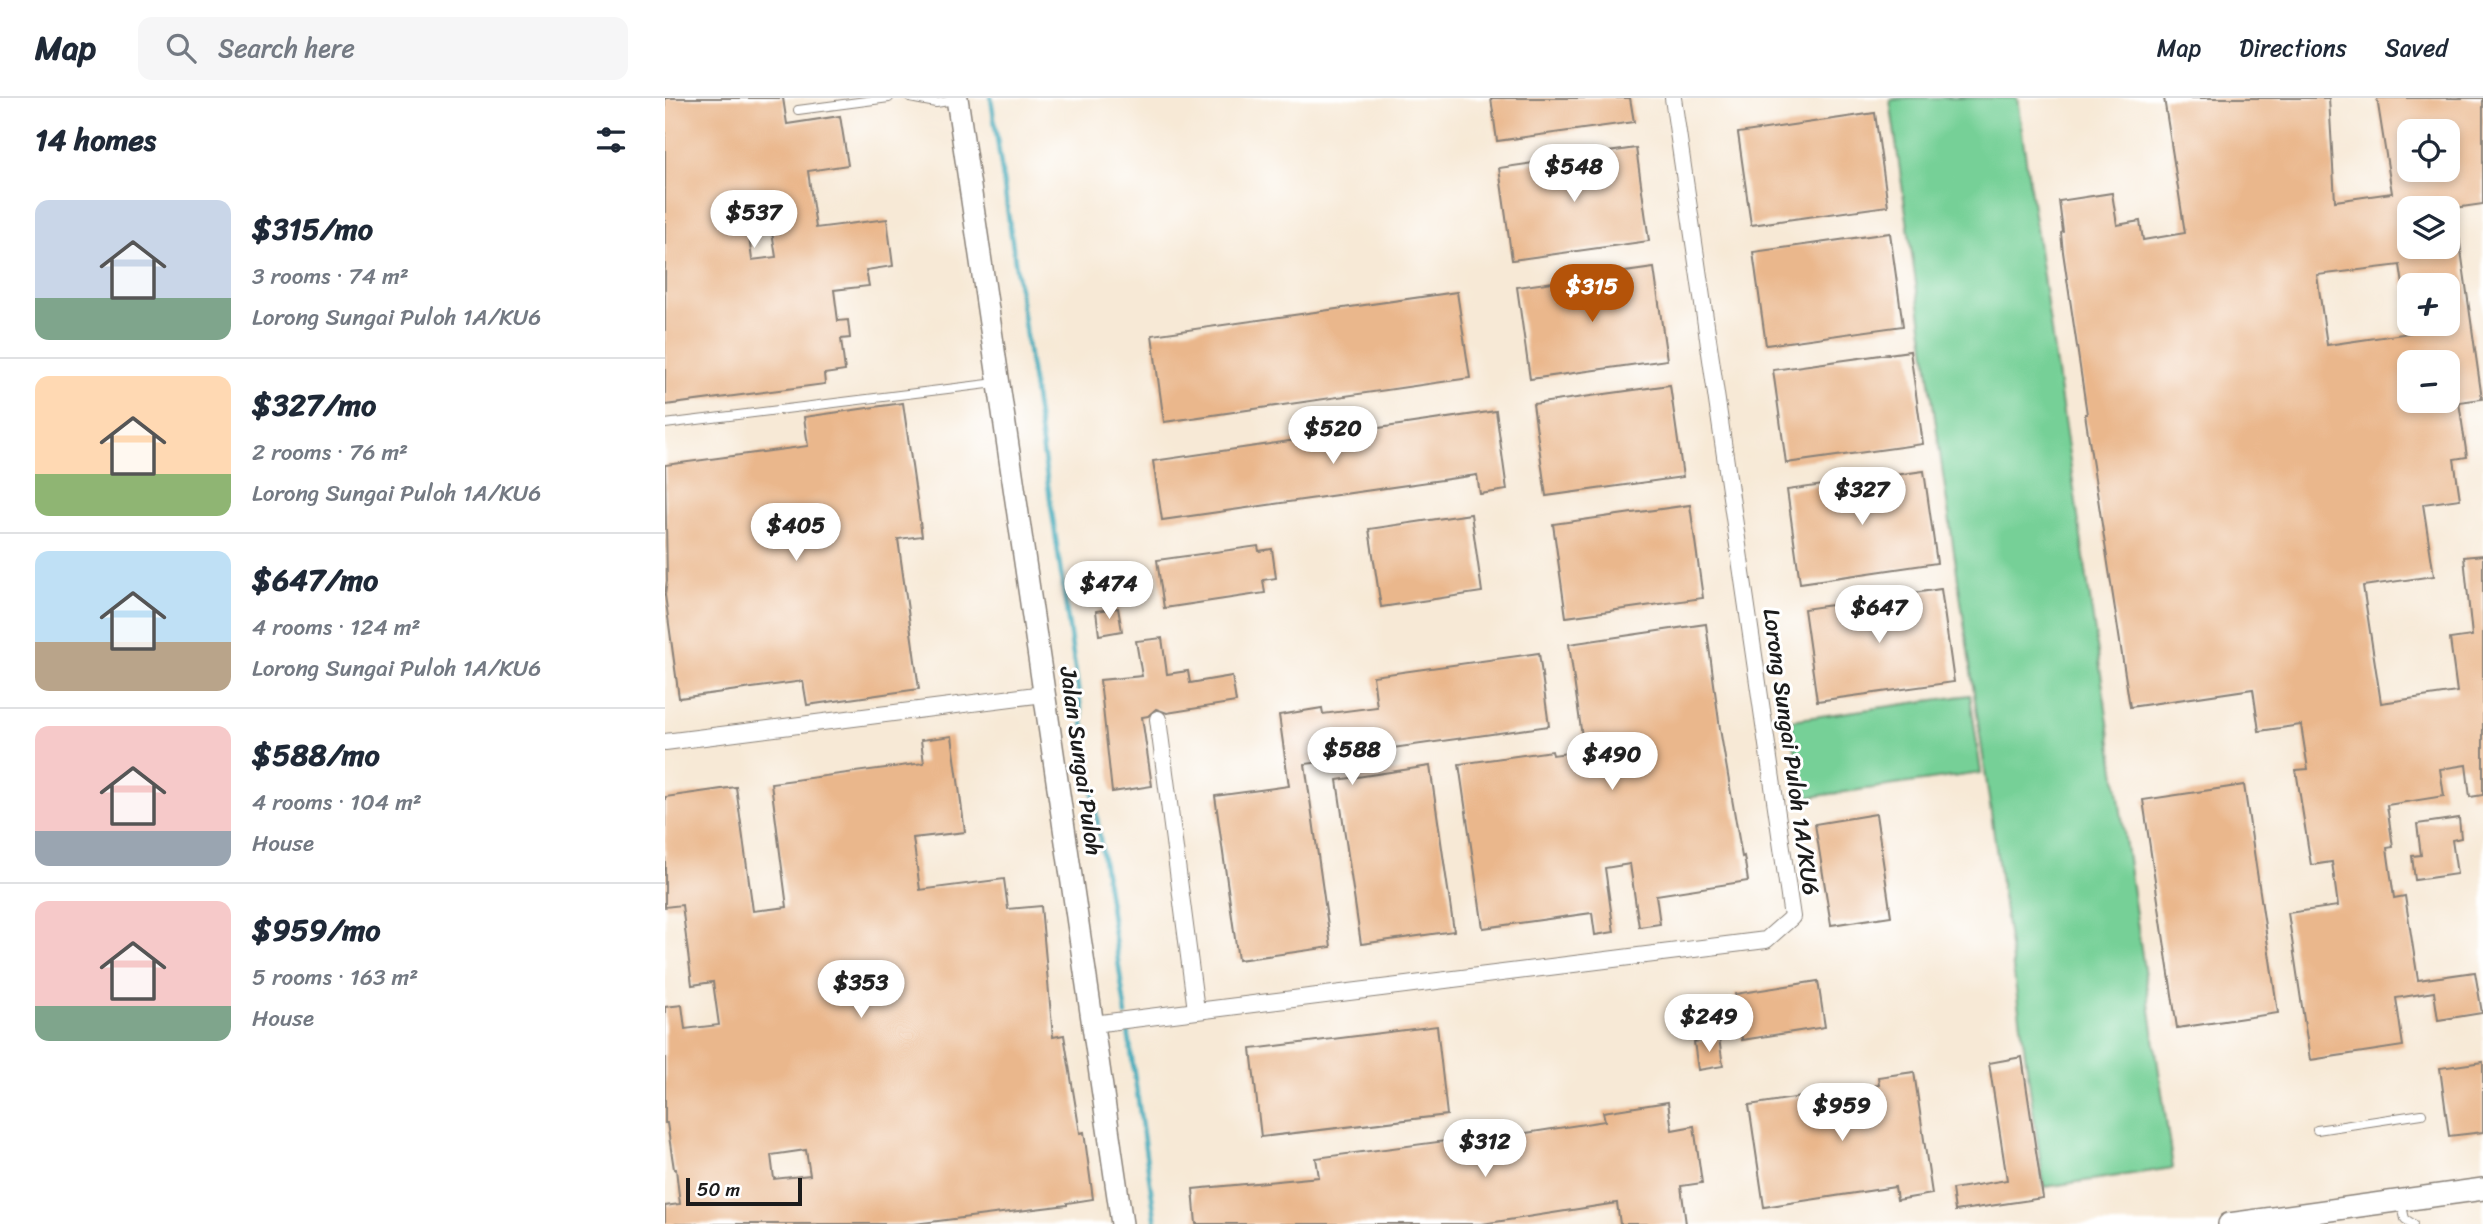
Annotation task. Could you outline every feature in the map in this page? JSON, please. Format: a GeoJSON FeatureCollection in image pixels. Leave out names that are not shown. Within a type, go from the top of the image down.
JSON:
{"type":"FeatureCollection","features":[{"type":"Feature","properties":{"kind":"street","name":"Lorong Sungai Puloh 1A/KU6"},"geometry":{"type":"LineString","coordinates":[[1103,1023],[1766,940],[1792,917],[1673,98]]}},
{"type":"Feature","properties":{"kind":"street","name":"Jalan Sungai Puloh"},"geometry":{"type":"LineString","coordinates":[[957,99],[1044,694],[1103,1023],[1122,1224]]}},
{"type":"Feature","properties":{"kind":"street"},"geometry":{"type":"LineString","coordinates":[[665,742],[1044,694]]}},
{"type":"Feature","properties":{"kind":"street"},"geometry":{"type":"LineString","coordinates":[[1158,719],[1196,1010]]}},
{"type":"Feature","properties":{"kind":"street"},"geometry":{"type":"LineString","coordinates":[[2229,1224],[2296,1220],[2483,1189]]}},
{"type":"Feature","properties":{"kind":"lane"},"geometry":{"type":"LineString","coordinates":[[798,110],[889,98]]}},
{"type":"Feature","properties":{"kind":"lane"},"geometry":{"type":"LineString","coordinates":[[910,98],[936,103],[957,99]]}},
{"type":"Feature","properties":{"kind":"lane"},"geometry":{"type":"LineString","coordinates":[[665,424],[999,383]]}},
{"type":"Feature","properties":{"kind":"lane"},"geometry":{"type":"LineString","coordinates":[[2317,1130],[2422,1114]]}},
{"type":"Feature","properties":{"kind":"lane"},"geometry":{"type":"LineString","coordinates":[[2401,1201],[2405,1219],[2413,1224]]}},
{"type":"Feature","properties":{"kind":"green space"},"geometry":{"type":"Polygon","coordinates":[[[2017,98],[2173,1168],[2044,1187],[1890,100],[2017,98]]]}},
{"type":"Feature","properties":{"kind":"green space"},"geometry":{"type":"Polygon","coordinates":[[[1970,695],[1981,773],[1802,798],[1791,720],[1970,695]]]}},
{"type":"Feature","properties":{"kind":"building"},"geometry":{"type":"Polygon","coordinates":[[[665,98],[783,98],[787,124],[840,116],[848,165],[808,171],[816,228],[887,219],[893,266],[866,270],[869,286],[834,290],[838,321],[848,320],[850,338],[841,339],[845,371],[824,374],[825,384],[665,405],[665,98]],[[771,226],[748,229],[752,260],[776,257],[771,226]]]}},
{"type":"Feature","properties":{"kind":"building"},"geometry":{"type":"Polygon","coordinates":[[[1491,98],[1630,98],[1634,122],[1497,141],[1491,98]]]}},
{"type":"Feature","properties":{"kind":"building"},"geometry":{"type":"Polygon","coordinates":[[[2164,98],[2329,98],[2335,201],[2392,193],[2377,98],[2483,98],[2483,204],[2460,207],[2460,196],[2397,196],[2397,259],[2460,259],[2460,243],[2482,399],[2460,402],[2460,350],[2397,350],[2397,413],[2460,413],[2460,409],[2467,457],[2454,459],[2460,499],[2423,504],[2434,576],[2363,586],[2381,703],[2457,692],[2450,639],[2472,636],[2464,557],[2483,555],[2483,795],[2470,797],[2466,765],[2440,769],[2444,796],[2387,805],[2393,847],[2387,848],[2394,898],[2405,896],[2418,980],[2475,972],[2482,1013],[2438,1020],[2434,992],[2396,998],[2403,1046],[2310,1060],[2288,913],[2338,906],[2332,862],[2311,865],[2296,770],[2308,769],[2301,725],[2259,731],[2253,689],[2130,707],[2085,414],[2063,252],[2059,201],[2112,193],[2117,225],[2140,221],[2143,240],[2185,233],[2164,98]],[[2400,265],[2317,275],[2327,345],[2397,335],[2460,336],[2460,273],[2401,273],[2400,265]]]}},
{"type":"Feature","properties":{"kind":"building"},"geometry":{"type":"Polygon","coordinates":[[[1875,113],[1888,206],[1751,225],[1738,133],[1875,113]]]}},
{"type":"Feature","properties":{"kind":"building"},"geometry":{"type":"Polygon","coordinates":[[[1636,148],[1649,241],[1512,260],[1499,168],[1636,148]]]}},
{"type":"Feature","properties":{"kind":"building"},"geometry":{"type":"Polygon","coordinates":[[[1890,233],[1903,326],[1766,345],[1753,252],[1890,233]]]}},
{"type":"Feature","properties":{"kind":"building"},"geometry":{"type":"Polygon","coordinates":[[[1654,268],[1667,360],[1530,379],[1517,287],[1654,268]]]}},
{"type":"Feature","properties":{"kind":"building"},"geometry":{"type":"Polygon","coordinates":[[[1457,292],[1470,378],[1164,422],[1152,335],[1457,292]]]}},
{"type":"Feature","properties":{"kind":"building"},"geometry":{"type":"Polygon","coordinates":[[[1910,351],[1923,444],[1786,463],[1773,370],[1910,351]]]}},
{"type":"Feature","properties":{"kind":"building"},"geometry":{"type":"Polygon","coordinates":[[[1670,385],[1683,477],[1546,496],[1533,404],[1670,385]]]}},
{"type":"Feature","properties":{"kind":"building"},"geometry":{"type":"Polygon","coordinates":[[[903,403],[922,536],[898,539],[919,689],[807,705],[803,681],[679,698],[665,595],[665,465],[808,446],[804,417],[903,403]]]}},
{"type":"Feature","properties":{"kind":"building"},"geometry":{"type":"Polygon","coordinates":[[[1496,411],[1507,490],[1480,494],[1477,475],[1162,520],[1153,461],[1496,411]]]}},
{"type":"Feature","properties":{"kind":"building"},"geometry":{"type":"Polygon","coordinates":[[[1924,471],[1937,563],[1800,583],[1787,490],[1924,471]]]}},
{"type":"Feature","properties":{"kind":"building"},"geometry":{"type":"Polygon","coordinates":[[[1690,505],[1703,598],[1566,617],[1553,524],[1690,505]]]}},
{"type":"Feature","properties":{"kind":"building"},"geometry":{"type":"Polygon","coordinates":[[[1471,514],[1482,592],[1381,607],[1369,529],[1471,514]]]}},
{"type":"Feature","properties":{"kind":"building"},"geometry":{"type":"Polygon","coordinates":[[[1258,546],[1259,551],[1272,549],[1276,578],[1263,580],[1265,593],[1164,608],[1157,560],[1258,546]]]}},
{"type":"Feature","properties":{"kind":"building"},"geometry":{"type":"Polygon","coordinates":[[[1941,589],[1954,682],[1817,701],[1804,609],[1941,589]]]}},
{"type":"Feature","properties":{"kind":"building"},"geometry":{"type":"Polygon","coordinates":[[[1118,608],[1122,631],[1099,635],[1096,611],[1118,608]]]}},
{"type":"Feature","properties":{"kind":"building"},"geometry":{"type":"Polygon","coordinates":[[[1706,624],[1720,729],[1748,881],[1656,895],[1660,924],[1639,927],[1630,864],[1605,868],[1614,932],[1595,935],[1592,913],[1483,928],[1459,764],[1552,751],[1553,755],[1584,751],[1569,644],[1706,624]]]}},
{"type":"Feature","properties":{"kind":"building"},"geometry":{"type":"Polygon","coordinates":[[[1162,638],[1167,674],[1188,671],[1190,683],[1232,676],[1236,702],[1167,713],[1156,709],[1148,716],[1142,717],[1152,786],[1112,792],[1100,680],[1142,676],[1136,641],[1162,638]]]}},
{"type":"Feature","properties":{"kind":"building"},"geometry":{"type":"Polygon","coordinates":[[[1539,653],[1549,726],[1329,757],[1330,761],[1305,764],[1331,947],[1238,960],[1215,796],[1289,786],[1279,715],[1322,708],[1323,714],[1377,707],[1373,676],[1539,653]]]}},
{"type":"Feature","properties":{"kind":"building"},"geometry":{"type":"Polygon","coordinates":[[[952,736],[965,832],[913,838],[920,890],[1004,879],[1008,909],[1041,906],[1053,1037],[1064,1035],[1080,1133],[1084,1132],[1093,1199],[1067,1205],[914,1224],[665,1224],[665,1206],[680,1204],[676,1169],[665,1123],[665,1007],[682,1005],[685,1029],[719,1025],[713,982],[692,985],[682,905],[665,907],[665,797],[736,787],[753,911],[787,907],[771,783],[924,763],[921,740],[952,736]],[[806,1150],[771,1155],[774,1179],[810,1175],[806,1150]]]}},
{"type":"Feature","properties":{"kind":"building"},"geometry":{"type":"Polygon","coordinates":[[[1430,766],[1454,931],[1361,944],[1337,780],[1430,766]]]}},
{"type":"Feature","properties":{"kind":"building"},"geometry":{"type":"Polygon","coordinates":[[[2244,785],[2278,1013],[2177,1028],[2143,800],[2244,785]]]}},
{"type":"Feature","properties":{"kind":"building"},"geometry":{"type":"Polygon","coordinates":[[[1876,814],[1891,916],[1831,925],[1815,824],[1876,814]]]}},
{"type":"Feature","properties":{"kind":"building"},"geometry":{"type":"Polygon","coordinates":[[[2459,818],[2461,838],[2452,840],[2457,874],[2415,880],[2412,856],[2421,855],[2417,824],[2459,818]]]}},
{"type":"Feature","properties":{"kind":"building"},"geometry":{"type":"Polygon","coordinates":[[[1818,981],[1825,1027],[1742,1040],[1735,994],[1818,981]]]}},
{"type":"Feature","properties":{"kind":"building"},"geometry":{"type":"Polygon","coordinates":[[[1437,1026],[1447,1115],[1261,1137],[1251,1049],[1437,1026]]]}},
{"type":"Feature","properties":{"kind":"building"},"geometry":{"type":"Polygon","coordinates":[[[1719,1038],[1723,1066],[1698,1070],[1694,1042],[1719,1038]]]}},
{"type":"Feature","properties":{"kind":"building"},"geometry":{"type":"Polygon","coordinates":[[[2022,1057],[2043,1198],[1955,1211],[1952,1189],[2007,1180],[1989,1063],[2022,1057]]]}},
{"type":"Feature","properties":{"kind":"building"},"geometry":{"type":"Polygon","coordinates":[[[2483,1062],[2483,1132],[2449,1136],[2440,1068],[2483,1062]]]}},
{"type":"Feature","properties":{"kind":"building"},"geometry":{"type":"Polygon","coordinates":[[[1914,1072],[1932,1194],[1897,1200],[1895,1187],[1764,1207],[1749,1105],[1879,1085],[1878,1077],[1914,1072]]]}},
{"type":"Feature","properties":{"kind":"building"},"geometry":{"type":"Polygon","coordinates":[[[1668,1102],[1672,1130],[1694,1126],[1702,1183],[1681,1186],[1686,1224],[1620,1224],[1617,1203],[1482,1224],[1196,1224],[1193,1189],[1319,1177],[1316,1158],[1445,1141],[1446,1145],[1605,1121],[1603,1112],[1668,1102]]]}},
{"type":"Feature","properties":{"kind":"waterway"},"geometry":{"type":"LineString","coordinates":[[991,98],[1126,1015]]}},
{"type":"Feature","properties":{"kind":"waterway"},"geometry":{"type":"LineString","coordinates":[[1127,1024],[1156,1224]]}}]}
